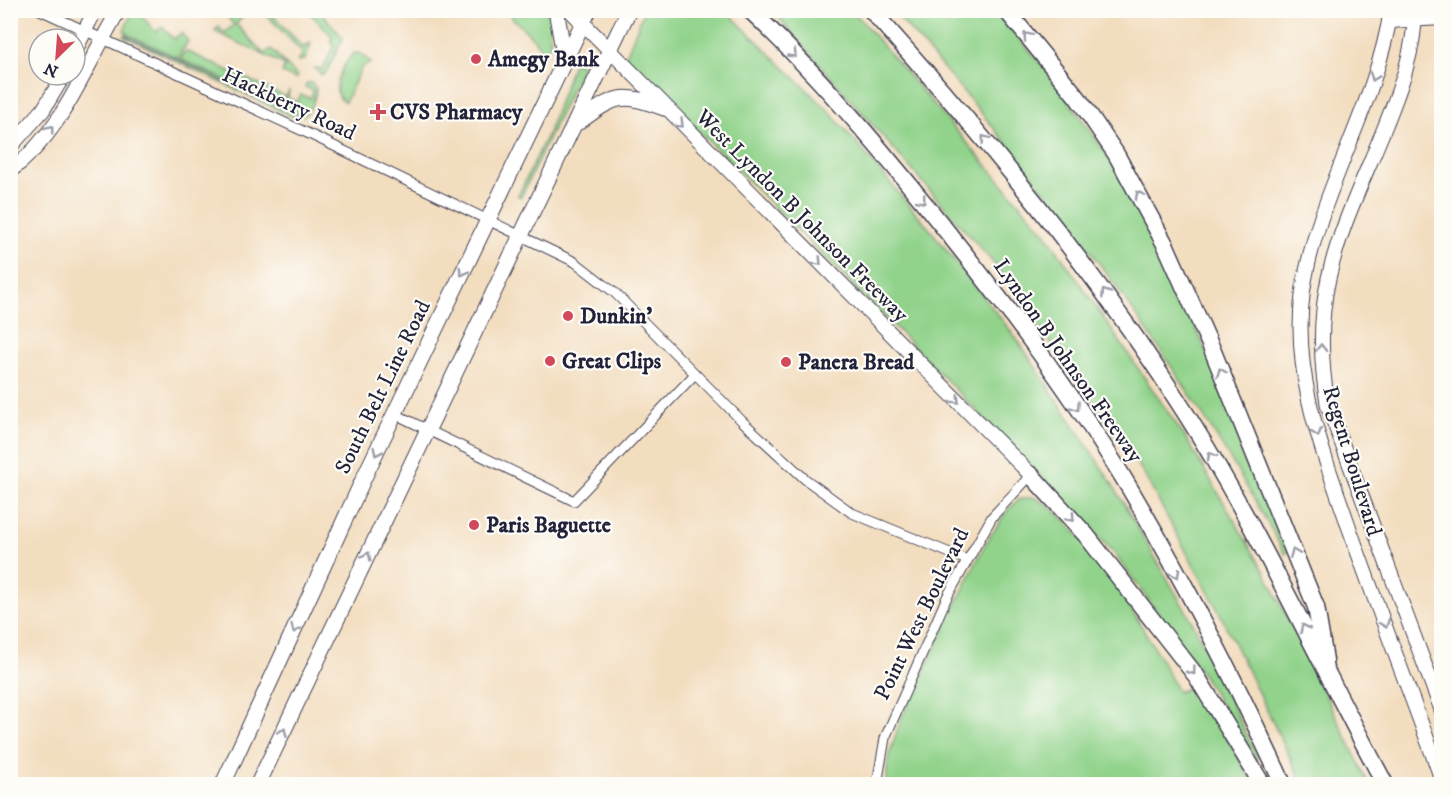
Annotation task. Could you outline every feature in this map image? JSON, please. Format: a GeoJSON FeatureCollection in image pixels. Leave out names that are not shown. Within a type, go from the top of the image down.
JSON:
{"type":"FeatureCollection","features":[{"type":"Feature","properties":{"kind":"highway","name":"Lyndon B Johnson Freeway"},"geometry":{"type":"LineString","coordinates":[[750,10],[816,78],[891,162],[957,243],[1045,361],[1130,489],[1234,684],[1283,784]]}},
{"type":"Feature","properties":{"kind":"highway"},"geometry":{"type":"LineString","coordinates":[[871,10],[974,124],[1092,274],[1188,417],[1267,552],[1329,680],[1385,784]]}},
{"type":"Feature","properties":{"kind":"highway"},"geometry":{"type":"LineString","coordinates":[[1005,10],[1078,98],[1116,154],[1166,246],[1212,349],[1316,607],[1329,680]]}},
{"type":"Feature","properties":{"kind":"highway"},"geometry":{"type":"LineString","coordinates":[[1031,475],[1086,535],[1197,677],[1262,784]]}},
{"type":"Feature","properties":{"kind":"main road"},"geometry":{"type":"LineString","coordinates":[[556,10],[566,60]]}},
{"type":"Feature","properties":{"kind":"main road"},"geometry":{"type":"LineString","coordinates":[[258,784],[629,10]]}},
{"type":"Feature","properties":{"kind":"main road","name":"South Belt Line Road"},"geometry":{"type":"LineString","coordinates":[[223,784],[395,414],[586,17]]}},
{"type":"Feature","properties":{"kind":"main road"},"geometry":{"type":"LineString","coordinates":[[576,124],[607,102],[620,98],[634,97],[664,108]]}},
{"type":"Feature","properties":{"kind":"street","name":"Hackberry Road"},"geometry":{"type":"LineString","coordinates":[[40,10],[77,27]]}},
{"type":"Feature","properties":{"kind":"street"},"geometry":{"type":"LineString","coordinates":[[86,27],[95,10]]}},
{"type":"Feature","properties":{"kind":"street"},"geometry":{"type":"LineString","coordinates":[[10,171],[36,147],[70,103],[101,39],[118,10]]}},
{"type":"Feature","properties":{"kind":"street","name":"West Lyndon B Johnson Freeway"},"geometry":{"type":"LineString","coordinates":[[570,10],[586,17],[610,52],[664,108],[1031,475]]}},
{"type":"Feature","properties":{"kind":"street"},"geometry":{"type":"LineString","coordinates":[[1390,16],[1415,15],[1442,18]]}},
{"type":"Feature","properties":{"kind":"street","name":"Regent Boulevard"},"geometry":{"type":"LineString","coordinates":[[1415,15],[1410,56],[1393,106],[1341,231],[1330,265],[1323,296],[1321,355],[1328,406],[1442,711]]}},
{"type":"Feature","properties":{"kind":"street","name":"Regent Boulevard"},"geometry":{"type":"LineString","coordinates":[[1390,16],[1382,55],[1310,258],[1300,322],[1302,360],[1315,431],[1442,780]]}},
{"type":"Feature","properties":{"kind":"street","name":"Hackberry Road"},"geometry":{"type":"LineString","coordinates":[[87,32],[521,234],[575,262],[615,293],[695,374],[805,479],[852,513],[967,560]]}},
{"type":"Feature","properties":{"kind":"street"},"geometry":{"type":"LineString","coordinates":[[10,147],[43,110],[57,87]]}},
{"type":"Feature","properties":{"kind":"street"},"geometry":{"type":"LineString","coordinates":[[395,414],[574,501],[695,374]]}},
{"type":"Feature","properties":{"kind":"street","name":"Point West Boulevard"},"geometry":{"type":"LineString","coordinates":[[877,784],[885,738],[902,696],[967,560],[992,517],[1031,475]]}},
{"type":"Feature","properties":{"kind":"green space"},"geometry":{"type":"Polygon","coordinates":[[[133,11],[140,11],[139,13],[156,32],[162,27],[174,39],[181,33],[188,41],[178,58],[127,34],[124,30],[133,11]]]}},
{"type":"Feature","properties":{"kind":"green space"},"geometry":{"type":"Polygon","coordinates":[[[263,11],[269,11],[303,47],[311,43],[305,60],[298,61],[303,53],[263,11]]]}},
{"type":"Feature","properties":{"kind":"green space"},"geometry":{"type":"Polygon","coordinates":[[[308,11],[320,11],[343,38],[326,73],[322,75],[314,68],[323,69],[334,45],[330,41],[333,37],[308,11]]]}},
{"type":"Feature","properties":{"kind":"green space"},"geometry":{"type":"Polygon","coordinates":[[[506,11],[547,11],[553,22],[549,26],[551,45],[542,51],[535,40],[506,11]]]}},
{"type":"Feature","properties":{"kind":"green space"},"geometry":{"type":"Polygon","coordinates":[[[644,11],[726,11],[828,110],[933,233],[1017,339],[1113,485],[1193,623],[1258,758],[1255,760],[1199,669],[1114,553],[894,326],[625,58],[644,11]]]}},
{"type":"Feature","properties":{"kind":"green space"},"geometry":{"type":"Polygon","coordinates":[[[773,11],[853,11],[1046,234],[1185,437],[1266,574],[1369,784],[1303,784],[1217,608],[1141,469],[997,267],[773,11]]]}},
{"type":"Feature","properties":{"kind":"green space"},"geometry":{"type":"Polygon","coordinates":[[[893,11],[995,11],[1050,74],[1115,166],[1183,297],[1290,550],[1285,554],[1199,409],[1105,271],[1003,139],[893,11]]]}},
{"type":"Feature","properties":{"kind":"green space"},"geometry":{"type":"Polygon","coordinates":[[[237,13],[242,18],[236,24],[264,54],[271,49],[297,76],[296,79],[282,73],[285,65],[214,31],[219,27],[224,33],[234,25],[229,19],[237,13]]]}},
{"type":"Feature","properties":{"kind":"green space"},"geometry":{"type":"Polygon","coordinates":[[[125,35],[300,117],[293,117],[125,35]]]}},
{"type":"Feature","properties":{"kind":"green space"},"geometry":{"type":"Polygon","coordinates":[[[186,51],[286,97],[289,90],[288,98],[297,102],[301,95],[310,98],[314,91],[305,87],[307,83],[311,83],[316,88],[312,104],[303,116],[180,59],[186,51]]]}},
{"type":"Feature","properties":{"kind":"green space"},"geometry":{"type":"Polygon","coordinates":[[[354,53],[360,53],[371,63],[362,67],[345,102],[337,92],[337,85],[345,64],[354,53]]]}},
{"type":"Feature","properties":{"kind":"green space"},"geometry":{"type":"Polygon","coordinates":[[[574,61],[582,66],[581,69],[521,197],[518,196],[548,133],[574,61]]]}},
{"type":"Feature","properties":{"kind":"green space"},"geometry":{"type":"Polygon","coordinates":[[[1032,497],[1051,508],[1093,553],[1134,614],[1178,692],[1195,685],[1254,784],[886,784],[888,758],[901,719],[984,546],[1007,511],[1018,500],[1032,497]]]}},
{"type":"Feature","properties":{"kind":"place","name":"Amegy Bank"},"geometry":{"type":"Point","coordinates":[476,59]}},
{"type":"Feature","properties":{"kind":"place","name":"CVS Pharmacy"},"geometry":{"type":"Point","coordinates":[378,112]}},
{"type":"Feature","properties":{"kind":"place","name":"Dunkin'"},"geometry":{"type":"Point","coordinates":[568,316]}},
{"type":"Feature","properties":{"kind":"place","name":"Great Clips"},"geometry":{"type":"Point","coordinates":[550,361]}},
{"type":"Feature","properties":{"kind":"place","name":"Panera Bread"},"geometry":{"type":"Point","coordinates":[786,362]}},
{"type":"Feature","properties":{"kind":"place","name":"Paris Baguette"},"geometry":{"type":"Point","coordinates":[474,525]}}]}
